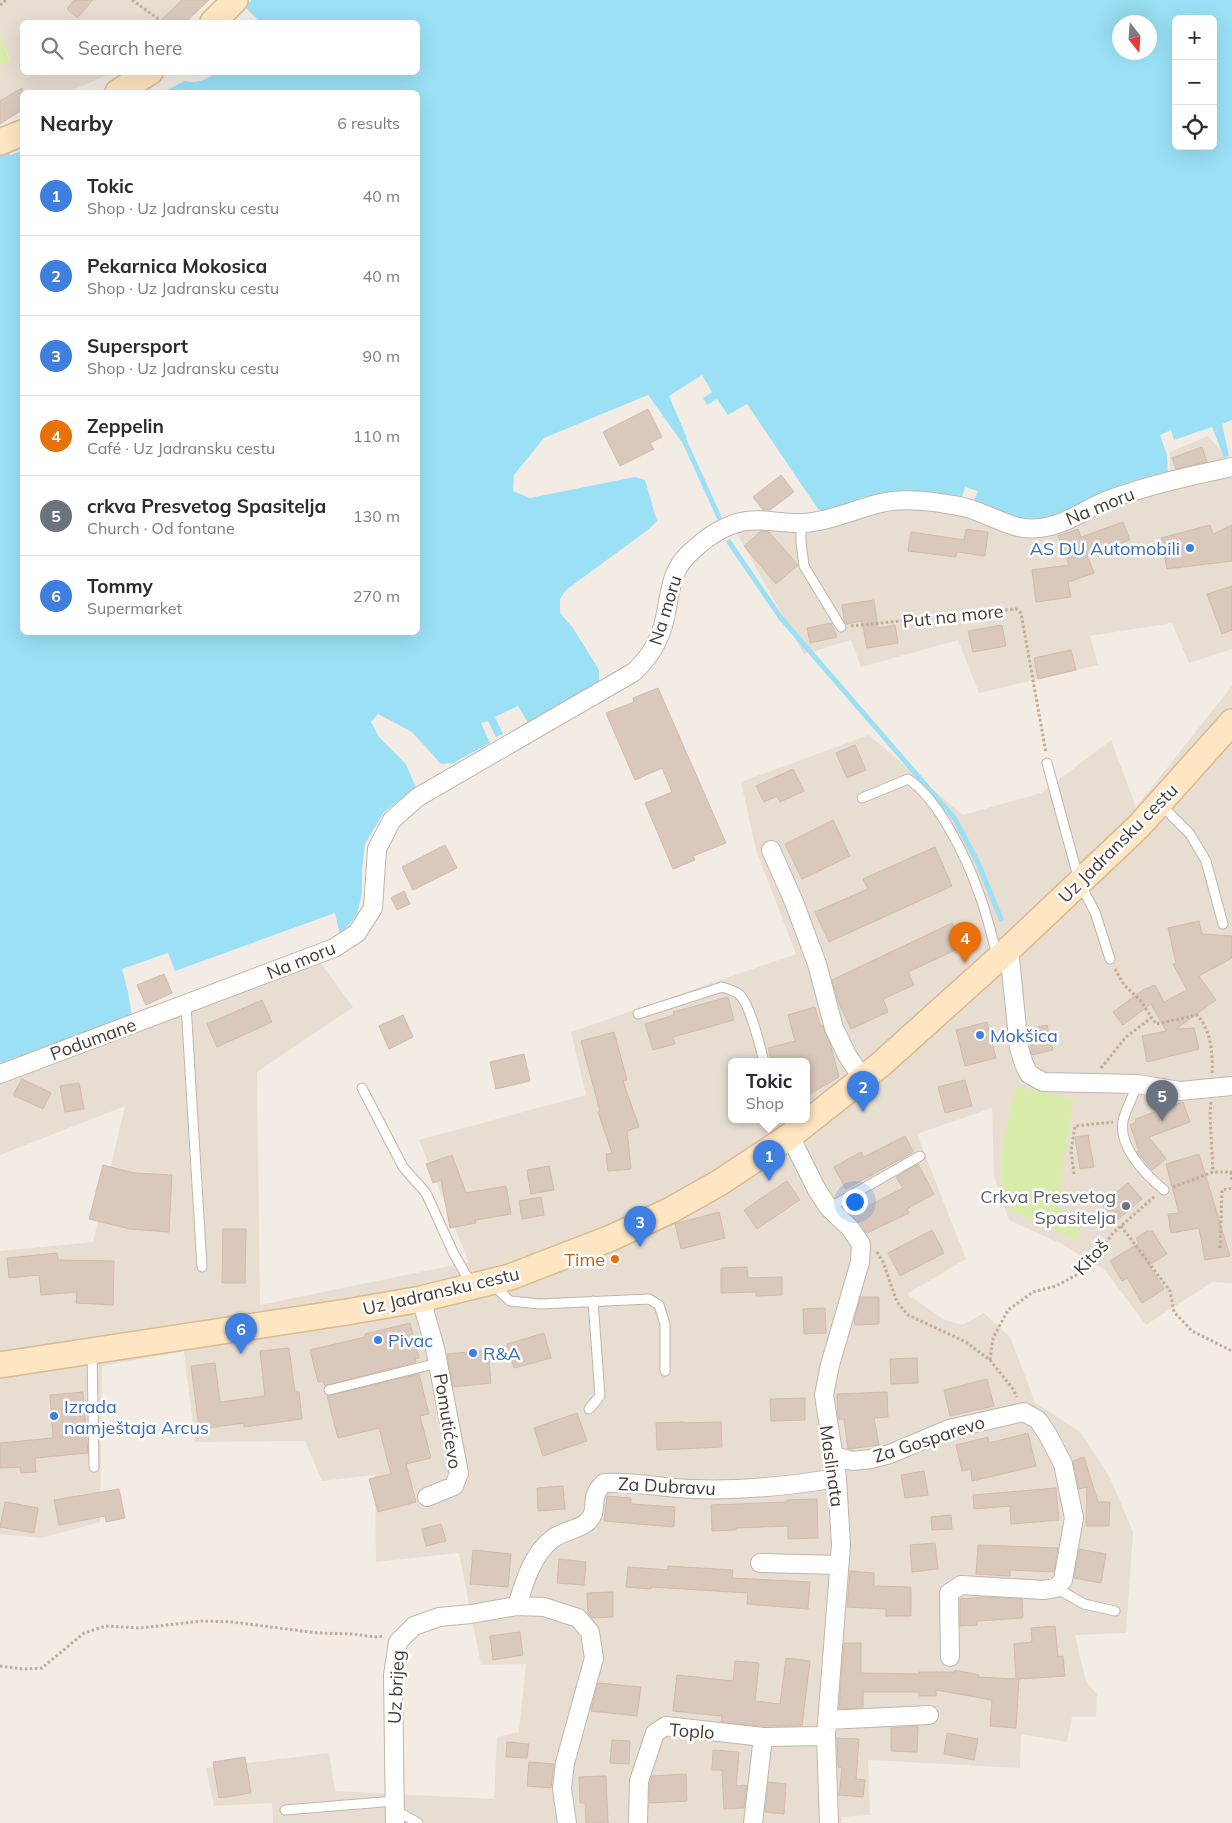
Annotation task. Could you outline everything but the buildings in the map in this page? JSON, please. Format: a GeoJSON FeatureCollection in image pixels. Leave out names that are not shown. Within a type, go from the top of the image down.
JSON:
{"type":"FeatureCollection","features":[{"type":"Feature","properties":{"kind":"main road"},"geometry":{"type":"LineString","coordinates":[[215,20],[235,0]]}},
{"type":"Feature","properties":{"kind":"main road"},"geometry":{"type":"LineString","coordinates":[[121,90],[145,75]]}},
{"type":"Feature","properties":{"kind":"main road"},"geometry":{"type":"LineString","coordinates":[[0,142],[20,134]]}},
{"type":"Feature","properties":{"kind":"main road","name":"Uz Jadransku cestu"},"geometry":{"type":"LineString","coordinates":[[810,1117],[863,1079],[1080,884],[1139,826],[1232,722]]}},
{"type":"Feature","properties":{"kind":"main road","name":"Uz Jadransku cestu"},"geometry":{"type":"LineString","coordinates":[[0,1364],[347,1312],[420,1299],[510,1277],[611,1238],[671,1210],[719,1183],[802,1123]]}},
{"type":"Feature","properties":{"kind":"street","name":"Na moru"},"geometry":{"type":"LineString","coordinates":[[186,1005],[334,948],[357,933],[373,908],[377,849],[392,820],[418,796],[634,672],[653,652],[662,630],[670,587],[682,559],[712,535],[740,522],[753,519],[801,523],[819,521],[882,503],[903,500],[932,502],[967,508],[1010,526],[1028,529],[1047,527],[1075,517],[1106,501],[1136,491],[1232,467]]}},
{"type":"Feature","properties":{"kind":"street"},"geometry":{"type":"LineString","coordinates":[[771,850],[794,902],[816,964],[834,1028],[847,1055],[863,1079]]}},
{"type":"Feature","properties":{"kind":"street"},"geometry":{"type":"LineString","coordinates":[[1003,954],[1019,1048],[1029,1074],[1044,1082],[1138,1084],[1180,1091],[1232,1086]]}},
{"type":"Feature","properties":{"kind":"street","name":"Podumane"},"geometry":{"type":"LineString","coordinates":[[0,1074],[186,1005]]}},
{"type":"Feature","properties":{"kind":"street"},"geometry":{"type":"LineString","coordinates":[[789,1132],[817,1190],[829,1208],[850,1228],[861,1244]]}},
{"type":"Feature","properties":{"kind":"street","name":"Maslinata"},"geometry":{"type":"LineString","coordinates":[[828,1823],[827,1728],[841,1545],[837,1478],[826,1418],[824,1395],[830,1365],[860,1262],[861,1244]]}},
{"type":"Feature","properties":{"kind":"street","name":"Pomutićevo"},"geometry":{"type":"LineString","coordinates":[[420,1299],[438,1363],[459,1473],[454,1486],[427,1497]]}},
{"type":"Feature","properties":{"kind":"street"},"geometry":{"type":"LineString","coordinates":[[950,1657],[949,1592],[961,1585],[1042,1590],[1056,1588],[1063,1580],[1074,1518],[1063,1464],[1038,1420],[1024,1412]]}},
{"type":"Feature","properties":{"kind":"street","name":"Za Gosparevo"},"geometry":{"type":"LineString","coordinates":[[834,1456],[853,1461],[871,1459],[890,1454],[949,1429],[1024,1412]]}},
{"type":"Feature","properties":{"kind":"street","name":"Za Dubravu"},"geometry":{"type":"LineString","coordinates":[[517,1606],[524,1580],[536,1557],[552,1540],[570,1529],[586,1524],[595,1512],[596,1492],[604,1483],[619,1482],[692,1489],[750,1489],[791,1486],[837,1478]]}},
{"type":"Feature","properties":{"kind":"street"},"geometry":{"type":"LineString","coordinates":[[760,1563],[839,1565]]}},
{"type":"Feature","properties":{"kind":"street"},"geometry":{"type":"LineString","coordinates":[[517,1606],[544,1607],[578,1618],[590,1632],[594,1658],[565,1763],[562,1789],[567,1823]]}},
{"type":"Feature","properties":{"kind":"street","name":"Uz brijeg"},"geometry":{"type":"LineString","coordinates":[[395,1812],[393,1675],[398,1642],[414,1626],[439,1616],[471,1614],[517,1606]]}},
{"type":"Feature","properties":{"kind":"street","name":"Toplo"},"geometry":{"type":"LineString","coordinates":[[638,1823],[640,1781],[655,1733],[666,1726],[763,1737],[929,1715]]}},
{"type":"Feature","properties":{"kind":"street"},"geometry":{"type":"LineString","coordinates":[[753,1823],[763,1737]]}},
{"type":"Feature","properties":{"kind":"lane"},"geometry":{"type":"LineString","coordinates":[[801,523],[804,566],[841,627]]}},
{"type":"Feature","properties":{"kind":"lane"},"geometry":{"type":"LineString","coordinates":[[1047,763],[1080,884],[1095,912],[1110,959]]}},
{"type":"Feature","properties":{"kind":"lane"},"geometry":{"type":"LineString","coordinates":[[862,798],[908,779],[917,785],[951,831],[1003,954]]}},
{"type":"Feature","properties":{"kind":"lane"},"geometry":{"type":"LineString","coordinates":[[1160,803],[1190,834],[1206,861],[1223,924]]}},
{"type":"Feature","properties":{"kind":"lane"},"geometry":{"type":"LineString","coordinates":[[638,1014],[722,987],[730,989],[740,994],[746,1003],[763,1058]]}},
{"type":"Feature","properties":{"kind":"lane"},"geometry":{"type":"LineString","coordinates":[[186,1005],[202,1266]]}},
{"type":"Feature","properties":{"kind":"lane"},"geometry":{"type":"LineString","coordinates":[[1138,1084],[1123,1120],[1122,1132],[1126,1144],[1144,1173],[1164,1190]]}},
{"type":"Feature","properties":{"kind":"lane"},"geometry":{"type":"LineString","coordinates":[[362,1088],[404,1167],[426,1193],[453,1252],[481,1284],[510,1300],[540,1304],[649,1299],[659,1305],[665,1324],[665,1371]]}},
{"type":"Feature","properties":{"kind":"lane"},"geometry":{"type":"LineString","coordinates":[[829,1208],[920,1156]]}},
{"type":"Feature","properties":{"kind":"lane"},"geometry":{"type":"LineString","coordinates":[[588,1409],[600,1396],[594,1301]]}},
{"type":"Feature","properties":{"kind":"lane"},"geometry":{"type":"LineString","coordinates":[[92,1350],[94,1467]]}},
{"type":"Feature","properties":{"kind":"lane"},"geometry":{"type":"LineString","coordinates":[[329,1390],[438,1363]]}},
{"type":"Feature","properties":{"kind":"lane"},"geometry":{"type":"LineString","coordinates":[[1056,1588],[1084,1604],[1115,1611]]}},
{"type":"Feature","properties":{"kind":"lane"},"geometry":{"type":"LineString","coordinates":[[285,1810],[395,1812],[418,1823]]}},
{"type":"Feature","properties":{"kind":"path"},"geometry":{"type":"LineString","coordinates":[[0,5],[6,0]]}},
{"type":"Feature","properties":{"kind":"path"},"geometry":{"type":"LineString","coordinates":[[132,0],[158,20]]}},
{"type":"Feature","properties":{"kind":"path","name":"Put na more"},"geometry":{"type":"LineString","coordinates":[[841,627],[1016,609],[1021,613],[1047,763]]}},
{"type":"Feature","properties":{"kind":"path"},"geometry":{"type":"LineString","coordinates":[[1110,959],[1124,985],[1140,1000],[1156,1024],[1197,1015],[1204,1023],[1213,1056],[1210,1115],[1213,1172],[1232,1172],[1232,1182]]}},
{"type":"Feature","properties":{"kind":"path"},"geometry":{"type":"LineString","coordinates":[[1087,1083],[1106,1063],[1126,1036],[1152,1018]]}},
{"type":"Feature","properties":{"kind":"path"},"geometry":{"type":"LineString","coordinates":[[1074,1174],[1070,1151],[1075,1126],[1123,1120]]}},
{"type":"Feature","properties":{"kind":"path","name":"Kitoš"},"geometry":{"type":"LineString","coordinates":[[990,1360],[993,1338],[1008,1310],[1033,1292],[1056,1286],[1078,1274],[1097,1255],[1113,1233],[1164,1190],[1213,1172]]}},
{"type":"Feature","properties":{"kind":"path"},"geometry":{"type":"LineString","coordinates":[[1220,1248],[1222,1190],[1232,1188]]}},
{"type":"Feature","properties":{"kind":"path"},"geometry":{"type":"LineString","coordinates":[[1121,1226],[1170,1291],[1174,1312],[1192,1331],[1232,1351]]}},
{"type":"Feature","properties":{"kind":"path"},"geometry":{"type":"LineString","coordinates":[[861,1244],[875,1250],[883,1262],[897,1302],[908,1315],[966,1342],[990,1360],[1013,1389],[1024,1412]]}},
{"type":"Feature","properties":{"kind":"path"},"geometry":{"type":"LineString","coordinates":[[0,1666],[23,1669],[42,1668],[84,1633],[106,1626],[140,1628],[202,1621],[232,1622],[287,1630],[374,1637],[406,1634]]}},
{"type":"Feature","properties":{"kind":"shaded area"},"geometry":{"type":"Polygon","coordinates":[[[0,0],[197,0],[179,20],[20,20],[20,75],[107,75],[73,90],[20,90],[20,112],[0,119],[0,65],[10,60],[0,36],[0,0]]]}},
{"type":"Feature","properties":{"kind":"shaded area"},"geometry":{"type":"Polygon","coordinates":[[[1208,436],[1232,462],[1232,649],[1189,663],[1172,623],[1090,636],[1098,665],[979,693],[958,640],[861,667],[851,640],[804,654],[727,516],[816,518],[862,503],[963,503],[1050,536],[1170,479],[1170,452],[1208,436]]]}},
{"type":"Feature","properties":{"kind":"shaded area"},"geometry":{"type":"Polygon","coordinates":[[[1232,686],[1232,1283],[1212,1282],[1146,1325],[1105,1270],[1060,1243],[1009,1220],[994,1176],[992,1108],[917,1134],[966,1259],[907,1294],[943,1319],[962,1325],[984,1313],[1010,1337],[1035,1402],[1081,1433],[1111,1480],[1133,1532],[1126,1633],[1075,1635],[1086,1682],[1097,1694],[1096,1717],[1072,1717],[1067,1742],[1021,1734],[1020,1768],[868,1760],[870,1815],[842,1817],[841,1823],[273,1823],[272,1803],[214,1806],[206,1768],[329,1753],[335,1791],[494,1799],[497,1737],[519,1732],[526,1664],[481,1665],[459,1553],[376,1562],[375,1475],[322,1481],[305,1441],[195,1442],[184,1351],[102,1366],[100,1522],[41,1538],[0,1534],[0,1251],[93,1242],[125,1106],[0,1155],[0,1065],[311,950],[353,1007],[257,1072],[260,1305],[469,1262],[419,1140],[586,1095],[571,1032],[796,954],[756,850],[741,782],[869,735],[963,815],[1041,793],[1111,740],[1136,807],[1232,686]]]}},
{"type":"Feature","properties":{"kind":"green space"},"geometry":{"type":"Polygon","coordinates":[[[0,36],[10,61],[0,65],[0,36]]]}},
{"type":"Feature","properties":{"kind":"green space"},"geometry":{"type":"Polygon","coordinates":[[[1016,1087],[1074,1099],[1064,1155],[1060,1210],[1082,1221],[1077,1240],[1011,1210],[1002,1191],[1002,1146],[1016,1087]]]}},
{"type":"Feature","properties":{"kind":"water"},"geometry":{"type":"Polygon","coordinates":[[[251,0],[1232,0],[1232,420],[1222,424],[1229,456],[1224,457],[1212,427],[1174,440],[1171,430],[1160,435],[1167,455],[1168,472],[1131,481],[1097,498],[1038,522],[1009,519],[973,502],[978,491],[965,487],[962,498],[908,493],[863,497],[827,513],[818,509],[747,404],[728,415],[717,399],[707,405],[703,398],[712,392],[702,375],[669,396],[687,438],[681,441],[648,395],[544,438],[514,475],[513,491],[530,498],[635,477],[645,480],[657,521],[649,529],[566,590],[560,599],[560,613],[573,628],[599,670],[599,684],[528,723],[518,706],[495,717],[503,734],[496,737],[488,721],[481,723],[490,743],[453,763],[441,764],[412,732],[378,714],[371,722],[379,737],[406,764],[416,788],[384,812],[365,844],[362,893],[357,915],[340,935],[335,913],[175,971],[168,953],[122,969],[132,1017],[115,1021],[0,1063],[0,151],[8,149],[10,155],[20,152],[20,635],[420,635],[420,90],[167,90],[185,81],[201,81],[213,75],[420,75],[420,20],[258,20],[245,7],[251,0]]]}},
{"type":"Feature","properties":{"kind":"waterway"},"geometry":{"type":"LineString","coordinates":[[684,440],[719,517]]}},
{"type":"Feature","properties":{"kind":"waterway"},"geometry":{"type":"LineString","coordinates":[[729,542],[781,618],[955,819],[978,863],[1001,919]]}},
{"type":"Feature","properties":{"kind":"place","name":"AS DU Automobili"},"geometry":{"type":"Point","coordinates":[1190,548]}},
{"type":"Feature","properties":{"kind":"place","name":"Zeppelin"},"geometry":{"type":"Point","coordinates":[965,963]}},
{"type":"Feature","properties":{"kind":"place","name":"Mokšica"},"geometry":{"type":"Point","coordinates":[980,1035]}},
{"type":"Feature","properties":{"kind":"place","name":"Pekarnica Mokosica"},"geometry":{"type":"Point","coordinates":[863,1112]}},
{"type":"Feature","properties":{"kind":"place","name":"crkva Presvetog Spasitelja"},"geometry":{"type":"Point","coordinates":[1162,1121]}},
{"type":"Feature","properties":{"kind":"place","name":"Tokic"},"geometry":{"type":"Point","coordinates":[769,1181]}},
{"type":"Feature","properties":{"kind":"place","name":"Crkva Presvetog Spasitelja"},"geometry":{"type":"Point","coordinates":[1126,1206]}},
{"type":"Feature","properties":{"kind":"place","name":"Supersport"},"geometry":{"type":"Point","coordinates":[640,1247]}},
{"type":"Feature","properties":{"kind":"place","name":"Time"},"geometry":{"type":"Point","coordinates":[615,1259]}},
{"type":"Feature","properties":{"kind":"place","name":"Pivac"},"geometry":{"type":"Point","coordinates":[378,1340]}},
{"type":"Feature","properties":{"kind":"place","name":"R&A"},"geometry":{"type":"Point","coordinates":[473,1353]}},
{"type":"Feature","properties":{"kind":"place","name":"Tommy"},"geometry":{"type":"Point","coordinates":[241,1354]}},
{"type":"Feature","properties":{"kind":"place","name":"Izrada namještaja Arcus"},"geometry":{"type":"Point","coordinates":[54,1416]}}]}
